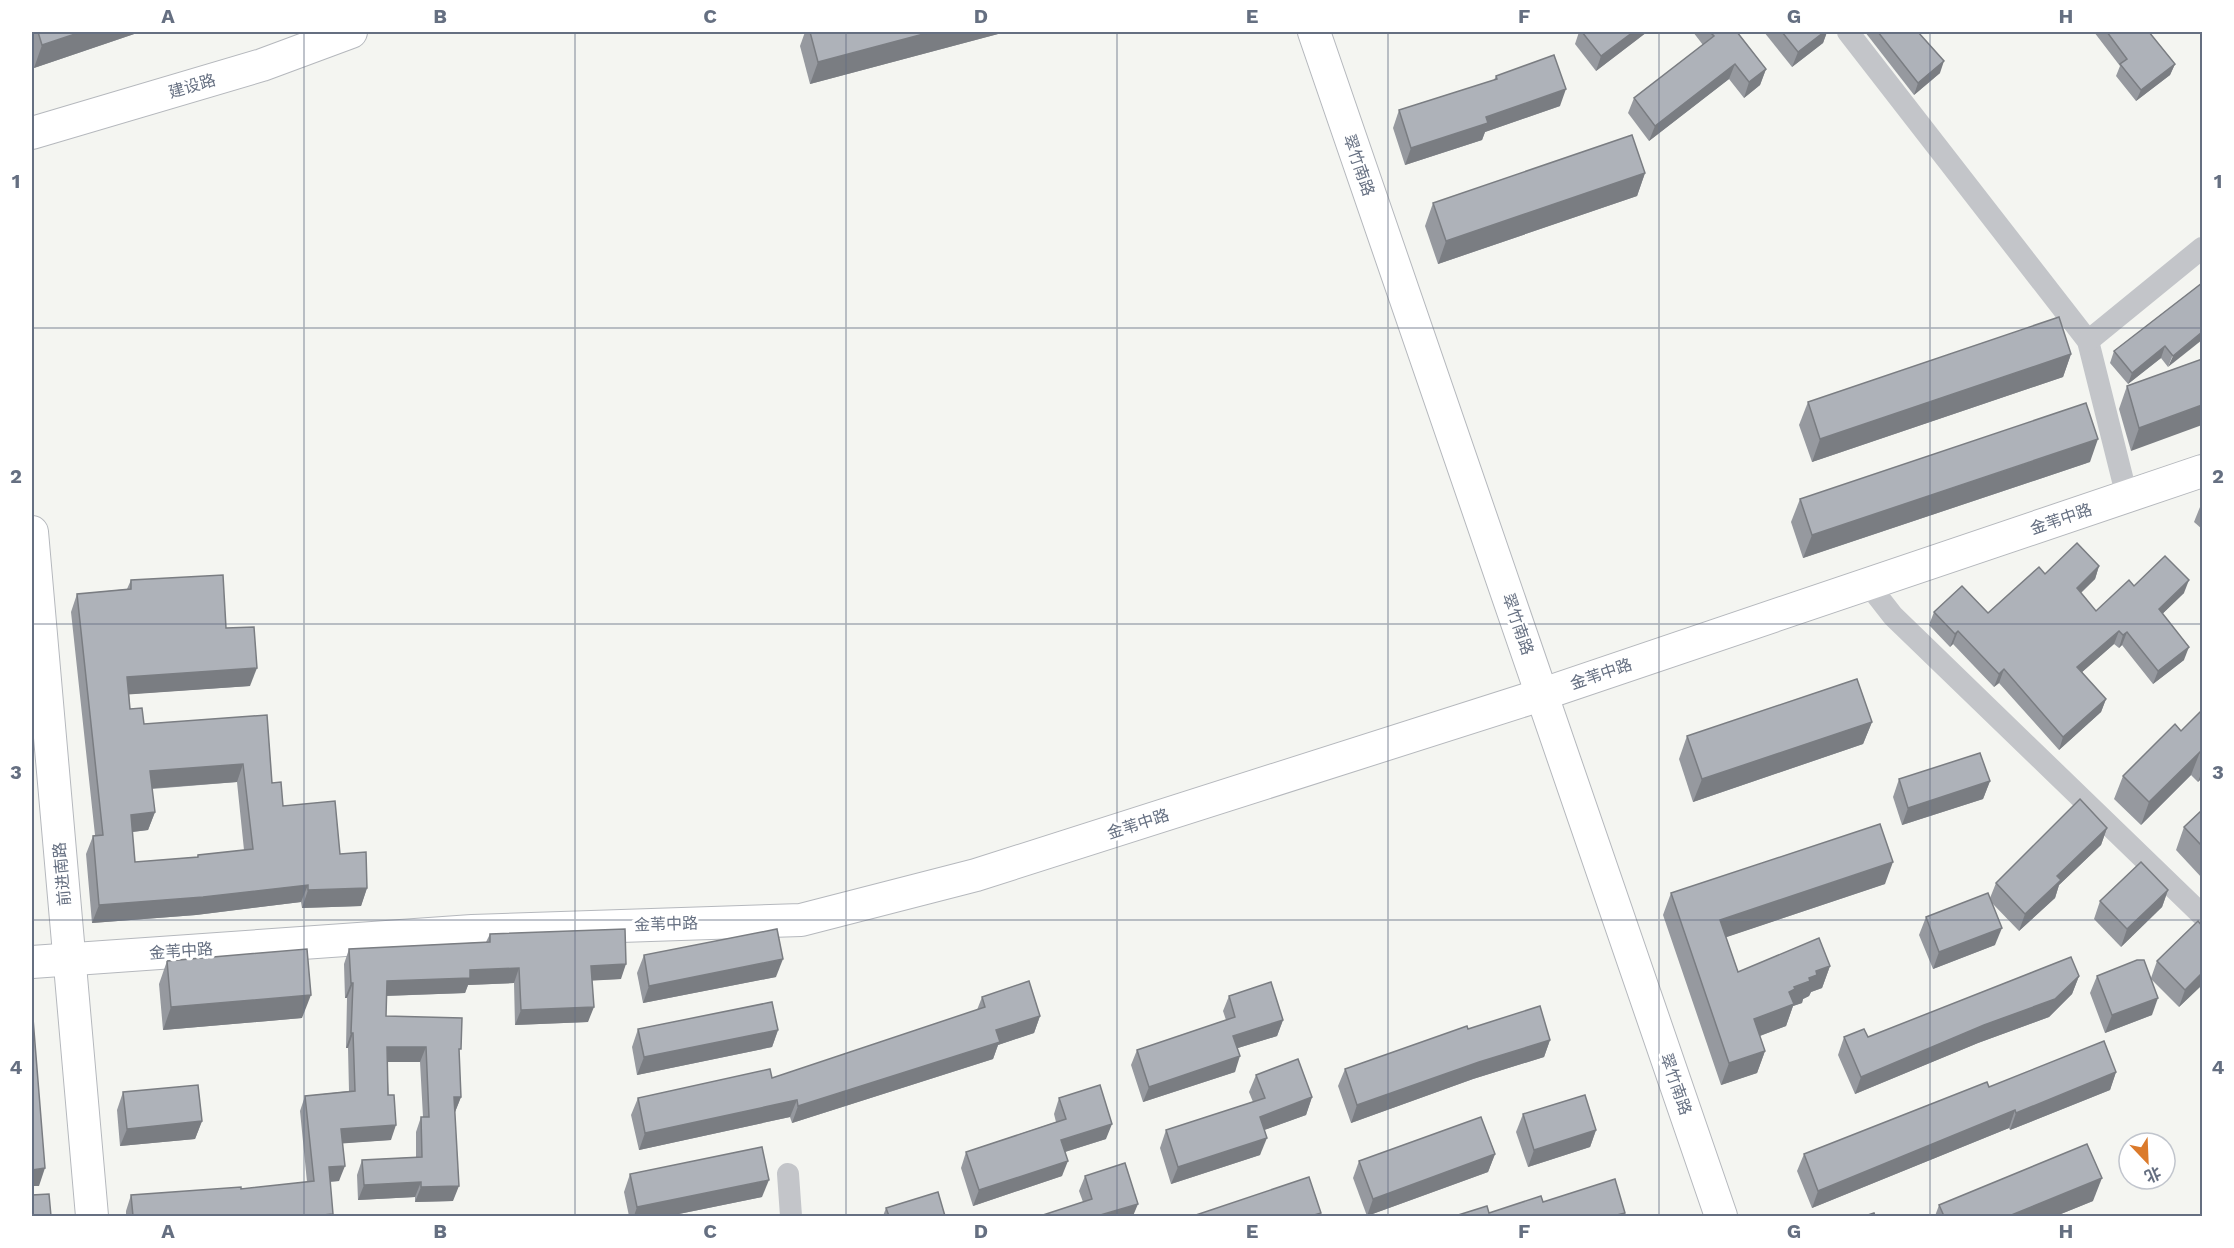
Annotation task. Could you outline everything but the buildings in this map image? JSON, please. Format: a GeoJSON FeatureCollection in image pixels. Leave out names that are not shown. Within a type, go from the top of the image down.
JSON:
{"type":"FeatureCollection","features":[{"type":"Feature","properties":{"kind":"street","name":"建设路"},"geometry":{"type":"LineString","coordinates":[[32,134],[262,65],[351,32]]}},
{"type":"Feature","properties":{"kind":"street","name":"翠竹南路"},"geometry":{"type":"LineString","coordinates":[[1294,32],[1721,1216]]}},
{"type":"Feature","properties":{"kind":"street","name":"翠竹南路"},"geometry":{"type":"LineString","coordinates":[[1314,32],[1534,697],[1699,1216]]}},
{"type":"Feature","properties":{"kind":"street"},"geometry":{"type":"LineString","coordinates":[[1848,32],[2088,341],[2127,497]]}},
{"type":"Feature","properties":{"kind":"street"},"geometry":{"type":"LineString","coordinates":[[2088,341],[2202,248]]}},
{"type":"Feature","properties":{"kind":"street","name":"金苇中路"},"geometry":{"type":"LineString","coordinates":[[32,962],[472,931],[801,920],[976,875],[1534,697],[2202,471]]}},
{"type":"Feature","properties":{"kind":"street","name":"前进南路"},"geometry":{"type":"LineString","coordinates":[[32,532],[92,1216]]}},
{"type":"Feature","properties":{"kind":"street"},"geometry":{"type":"LineString","coordinates":[[1868,584],[1893,616],[2202,915]]}},
{"type":"Feature","properties":{"kind":"street"},"geometry":{"type":"LineString","coordinates":[[788,1174],[791,1216]]}}]}
